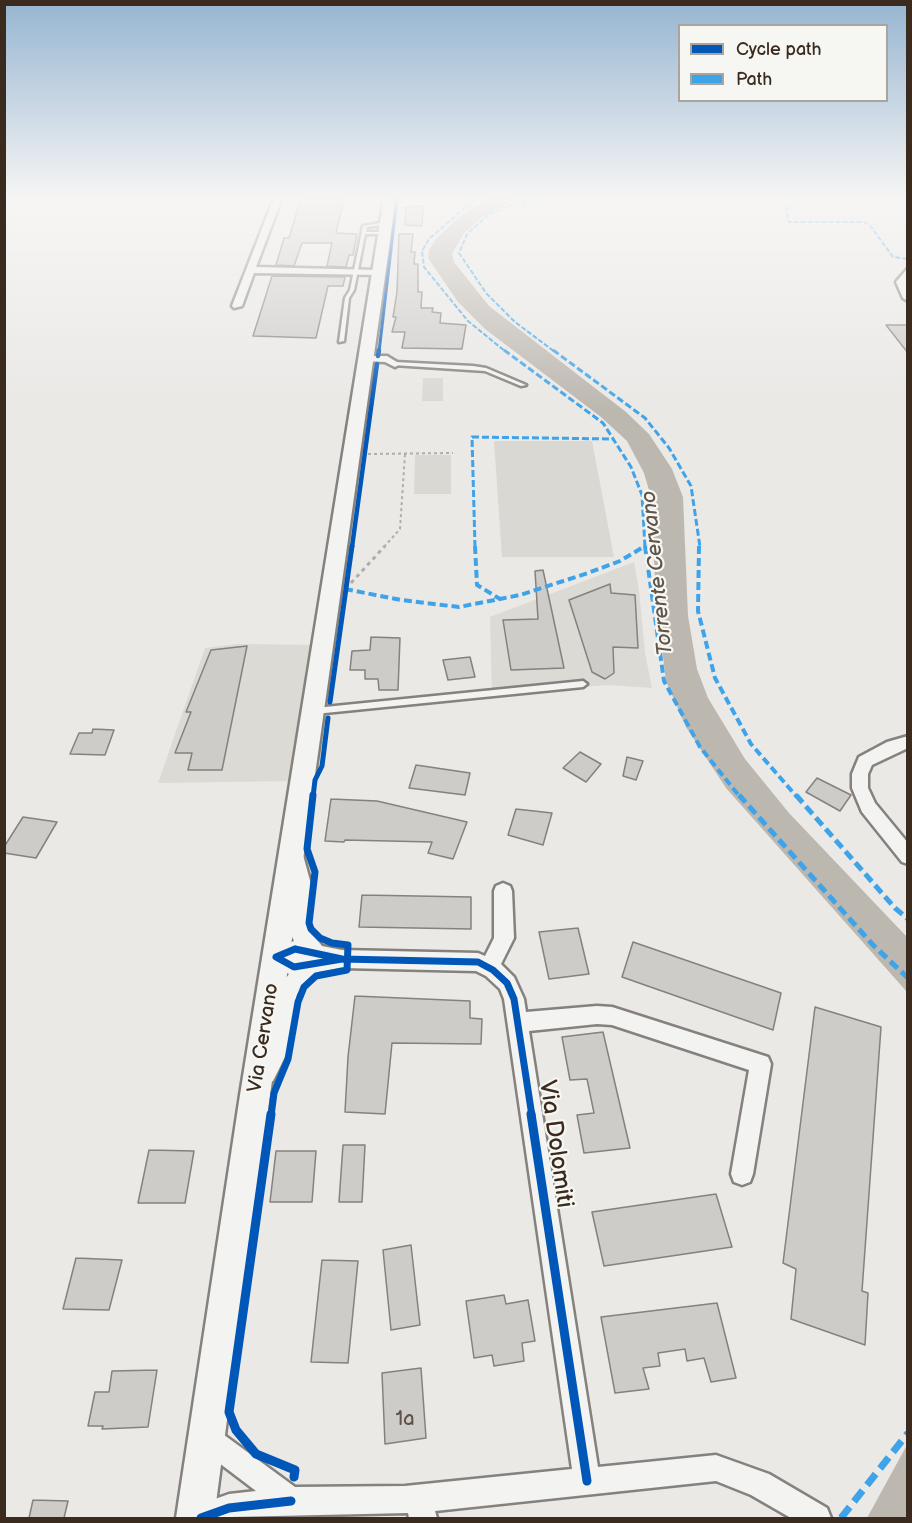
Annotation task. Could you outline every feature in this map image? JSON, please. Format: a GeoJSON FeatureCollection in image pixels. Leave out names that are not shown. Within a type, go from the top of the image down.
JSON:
{"type":"FeatureCollection","features":[{"type":"Feature","properties":{"kind":"main road","name":"Via Cervano"},"geometry":{"type":"LineString","coordinates":[[195,1518],[255,1095],[367,359],[379,269]]}},
{"type":"Feature","properties":{"kind":"street"},"geometry":{"type":"LineString","coordinates":[[237,306],[250,270],[378,273]]}},
{"type":"Feature","properties":{"kind":"street"},"geometry":{"type":"LineString","coordinates":[[908,271],[901,282],[908,298]]}},
{"type":"Feature","properties":{"kind":"street"},"geometry":{"type":"LineString","coordinates":[[367,359],[387,359],[395,364]]}},
{"type":"Feature","properties":{"kind":"street"},"geometry":{"type":"LineString","coordinates":[[908,742],[893,746],[865,761],[860,774],[860,788],[868,807],[908,857]]}},
{"type":"Feature","properties":{"kind":"street"},"geometry":{"type":"LineString","coordinates":[[292,849],[303,884],[297,928],[314,958]]}},
{"type":"Feature","properties":{"kind":"street"},"geometry":{"type":"LineString","coordinates":[[276,957],[294,967],[314,958],[342,958],[478,962],[489,968],[504,938],[503,891]]}},
{"type":"Feature","properties":{"kind":"street"},"geometry":{"type":"LineString","coordinates":[[255,1095],[278,1051],[285,999],[289,989],[314,958]]}},
{"type":"Feature","properties":{"kind":"street","name":"Via Dolomiti"},"geometry":{"type":"LineString","coordinates":[[489,968],[507,983],[514,999],[519,1022],[587,1481]]}},
{"type":"Feature","properties":{"kind":"street"},"geometry":{"type":"LineString","coordinates":[[519,1022],[597,1015],[612,1016],[761,1064],[742,1174]]}},
{"type":"Feature","properties":{"kind":"street"},"geometry":{"type":"LineString","coordinates":[[207,1438],[291,1501]]}},
{"type":"Feature","properties":{"kind":"street"},"geometry":{"type":"LineString","coordinates":[[201,1518],[229,1508],[291,1501],[420,1509],[587,1481],[716,1468],[759,1484],[817,1518]]}},
{"type":"Feature","properties":{"kind":"lane"},"geometry":{"type":"LineString","coordinates":[[341,340],[347,298],[352,290],[356,269]]}},
{"type":"Feature","properties":{"kind":"lane"},"geometry":{"type":"LineString","coordinates":[[395,364],[486,370],[523,384]]}},
{"type":"Feature","properties":{"kind":"lane"},"geometry":{"type":"LineString","coordinates":[[314,711],[583,684]]}},
{"type":"Feature","properties":{"kind":"path"},"geometry":{"type":"LineString","coordinates":[[365,443],[364,454],[453,453]]}},
{"type":"Feature","properties":{"kind":"path"},"geometry":{"type":"LineString","coordinates":[[345,589],[400,529],[405,454]]}},
{"type":"Feature","properties":{"kind":"path"},"geometry":{"type":"LineString","coordinates":[[345,589],[346,579]]}},
{"type":"Feature","properties":{"kind":"shaded area"},"geometry":{"type":"Polygon","coordinates":[[[423,378],[443,378],[443,401],[422,401],[423,378]]]}},
{"type":"Feature","properties":{"kind":"shaded area"},"geometry":{"type":"Polygon","coordinates":[[[494,441],[592,441],[614,557],[502,557],[494,441]]]}},
{"type":"Feature","properties":{"kind":"shaded area"},"geometry":{"type":"Polygon","coordinates":[[[415,455],[451,455],[451,494],[414,494],[415,455]]]}},
{"type":"Feature","properties":{"kind":"shaded area"},"geometry":{"type":"Polygon","coordinates":[[[634,562],[645,653],[652,688],[609,685],[534,690],[492,697],[490,617],[634,562]]]}},
{"type":"Feature","properties":{"kind":"shaded area"},"geometry":{"type":"Polygon","coordinates":[[[237,644],[315,645],[291,781],[158,783],[205,648],[237,644]]]}},
{"type":"Feature","properties":{"kind":"water","name":"Torrente Cervano"},"geometry":{"type":"Polygon","coordinates":[[[436,269],[460,269],[489,306],[626,412],[649,434],[672,469],[683,497],[688,616],[697,669],[708,698],[745,759],[789,813],[907,937],[907,992],[726,788],[686,727],[666,681],[656,599],[651,497],[644,473],[627,441],[601,417],[485,329],[458,302],[436,269]]]}},
{"type":"Feature","properties":{"kind":"water"},"geometry":{"type":"Polygon","coordinates":[[[907,1445],[907,1518],[867,1518],[907,1445]]]}},
{"type":"Feature","properties":{"kind":"building"},"geometry":{"type":"Polygon","coordinates":[[[398,269],[418,269],[418,292],[422,292],[421,308],[433,308],[432,312],[441,313],[440,323],[466,325],[462,349],[402,348],[405,332],[392,332],[396,317],[393,317],[398,269]]]}},
{"type":"Feature","properties":{"kind":"building"},"geometry":{"type":"Polygon","coordinates":[[[272,276],[345,277],[343,286],[328,286],[316,338],[253,336],[272,276]]]}},
{"type":"Feature","properties":{"kind":"building"},"geometry":{"type":"Polygon","coordinates":[[[886,325],[908,325],[908,353],[886,325]]]}},
{"type":"Feature","properties":{"kind":"building"},"geometry":{"type":"Polygon","coordinates":[[[543,570],[564,668],[511,670],[503,620],[538,619],[535,571],[543,570]]]}},
{"type":"Feature","properties":{"kind":"building"},"geometry":{"type":"Polygon","coordinates":[[[610,584],[611,593],[635,595],[638,648],[613,647],[614,673],[605,679],[592,672],[569,600],[610,584]]]}},
{"type":"Feature","properties":{"kind":"building"},"geometry":{"type":"Polygon","coordinates":[[[371,637],[400,638],[398,690],[379,690],[378,679],[365,679],[365,670],[350,670],[352,651],[370,650],[371,637]]]}},
{"type":"Feature","properties":{"kind":"building"},"geometry":{"type":"Polygon","coordinates":[[[247,646],[222,770],[188,770],[192,753],[175,753],[191,712],[186,712],[211,650],[247,646]]]}},
{"type":"Feature","properties":{"kind":"building"},"geometry":{"type":"Polygon","coordinates":[[[470,657],[475,677],[448,680],[443,660],[470,657]]]}},
{"type":"Feature","properties":{"kind":"building"},"geometry":{"type":"Polygon","coordinates":[[[93,729],[114,730],[105,755],[70,754],[79,733],[92,733],[93,729]]]}},
{"type":"Feature","properties":{"kind":"building"},"geometry":{"type":"Polygon","coordinates":[[[580,752],[601,764],[586,782],[563,768],[580,752]]]}},
{"type":"Feature","properties":{"kind":"building"},"geometry":{"type":"Polygon","coordinates":[[[627,757],[643,761],[636,780],[623,776],[627,757]]]}},
{"type":"Feature","properties":{"kind":"building"},"geometry":{"type":"Polygon","coordinates":[[[416,765],[470,773],[465,795],[409,788],[416,765]]]}},
{"type":"Feature","properties":{"kind":"building"},"geometry":{"type":"Polygon","coordinates":[[[817,778],[851,795],[840,811],[806,792],[817,778]]]}},
{"type":"Feature","properties":{"kind":"building"},"geometry":{"type":"Polygon","coordinates":[[[331,799],[377,801],[467,822],[453,859],[428,853],[432,842],[325,841],[331,799]]]}},
{"type":"Feature","properties":{"kind":"building"},"geometry":{"type":"Polygon","coordinates":[[[516,809],[552,813],[543,845],[508,835],[516,809]]]}},
{"type":"Feature","properties":{"kind":"building"},"geometry":{"type":"Polygon","coordinates":[[[23,817],[57,822],[36,858],[4,853],[4,847],[23,817]]]}},
{"type":"Feature","properties":{"kind":"building"},"geometry":{"type":"Polygon","coordinates":[[[362,895],[471,897],[471,929],[359,927],[362,895]]]}},
{"type":"Feature","properties":{"kind":"building"},"geometry":{"type":"Polygon","coordinates":[[[578,928],[589,974],[549,979],[539,932],[578,928]]]}},
{"type":"Feature","properties":{"kind":"building"},"geometry":{"type":"Polygon","coordinates":[[[633,942],[781,993],[773,1030],[622,977],[633,942]]]}},
{"type":"Feature","properties":{"kind":"building"},"geometry":{"type":"Polygon","coordinates":[[[355,996],[470,1001],[470,1018],[482,1019],[481,1044],[392,1043],[385,1114],[345,1112],[355,996]]]}},
{"type":"Feature","properties":{"kind":"building"},"geometry":{"type":"Polygon","coordinates":[[[815,1007],[881,1027],[862,1291],[868,1293],[865,1345],[791,1319],[796,1269],[783,1263],[815,1007]]]}},
{"type":"Feature","properties":{"kind":"building"},"geometry":{"type":"Polygon","coordinates":[[[603,1032],[630,1148],[584,1153],[577,1115],[594,1113],[587,1079],[570,1080],[562,1037],[603,1032]]]}},
{"type":"Feature","properties":{"kind":"building"},"geometry":{"type":"Polygon","coordinates":[[[343,1145],[365,1145],[362,1202],[339,1202],[343,1145]]]}},
{"type":"Feature","properties":{"kind":"building"},"geometry":{"type":"Polygon","coordinates":[[[149,1150],[194,1151],[185,1203],[138,1203],[149,1150]]]}},
{"type":"Feature","properties":{"kind":"building"},"geometry":{"type":"Polygon","coordinates":[[[276,1151],[316,1151],[312,1202],[270,1202],[276,1151]]]}},
{"type":"Feature","properties":{"kind":"building"},"geometry":{"type":"Polygon","coordinates":[[[716,1194],[732,1247],[604,1266],[592,1212],[716,1194]]]}},
{"type":"Feature","properties":{"kind":"building"},"geometry":{"type":"Polygon","coordinates":[[[411,1245],[420,1325],[391,1330],[383,1250],[411,1245]]]}},
{"type":"Feature","properties":{"kind":"building"},"geometry":{"type":"Polygon","coordinates":[[[76,1258],[122,1260],[109,1310],[63,1309],[76,1258]]]}},
{"type":"Feature","properties":{"kind":"building"},"geometry":{"type":"Polygon","coordinates":[[[322,1260],[358,1261],[348,1363],[311,1362],[322,1260]]]}},
{"type":"Feature","properties":{"kind":"building"},"geometry":{"type":"Polygon","coordinates":[[[504,1295],[506,1304],[528,1300],[535,1341],[522,1343],[524,1361],[494,1366],[492,1355],[474,1358],[466,1301],[504,1295]]]}},
{"type":"Feature","properties":{"kind":"building"},"geometry":{"type":"Polygon","coordinates":[[[717,1303],[736,1378],[711,1382],[704,1358],[687,1361],[685,1349],[658,1353],[660,1366],[643,1368],[649,1389],[615,1393],[601,1317],[717,1303]]]}},
{"type":"Feature","properties":{"kind":"building"},"geometry":{"type":"Polygon","coordinates":[[[421,1368],[426,1438],[385,1444],[382,1373],[421,1368]]]}},
{"type":"Feature","properties":{"kind":"building"},"geometry":{"type":"Polygon","coordinates":[[[157,1370],[148,1427],[102,1429],[103,1426],[88,1426],[95,1392],[109,1392],[112,1371],[157,1370]]]}},
{"type":"Feature","properties":{"kind":"building"},"geometry":{"type":"Polygon","coordinates":[[[33,1500],[68,1501],[64,1518],[29,1518],[33,1500]]]}},
{"type":"Feature","properties":{"kind":"marked path"},"geometry":{"type":"LineString","coordinates":[[426,269],[468,321],[522,365],[603,423],[631,467],[642,495],[646,557],[664,681],[700,747],[749,808],[873,945],[908,978]]}},
{"type":"Feature","properties":{"kind":"marked path"},"geometry":{"type":"LineString","coordinates":[[470,269],[486,293],[515,322],[645,418],[669,448],[691,486],[700,550],[698,611],[715,678],[751,744],[895,908],[908,919]]}},
{"type":"Feature","properties":{"kind":"marked path"},"geometry":{"type":"LineString","coordinates":[[500,599],[477,585],[476,580],[472,437],[614,439]]}},
{"type":"Feature","properties":{"kind":"marked path"},"geometry":{"type":"LineString","coordinates":[[345,589],[401,600],[459,607],[520,595],[588,573],[620,561],[645,546]]}},
{"type":"Feature","properties":{"kind":"marked path"},"geometry":{"type":"LineString","coordinates":[[841,1518],[908,1433]]}},
{"type":"Feature","properties":{"kind":"cycle path"},"geometry":{"type":"LineString","coordinates":[[378,356],[388,269]]}},
{"type":"Feature","properties":{"kind":"cycle path"},"geometry":{"type":"LineString","coordinates":[[330,702],[377,364]]}},
{"type":"Feature","properties":{"kind":"cycle path"},"geometry":{"type":"LineString","coordinates":[[294,1477],[295,1470],[256,1454],[236,1430],[229,1412],[274,1093],[288,1059],[298,1002],[304,987],[316,976],[347,970],[348,945],[332,943],[320,938],[311,929],[309,923],[315,872],[307,849],[315,780],[322,766],[328,718]]}},
{"type":"Feature","properties":{"kind":"cycle path"},"geometry":{"type":"LineString","coordinates":[[342,959],[294,967],[276,957],[295,949],[342,959],[478,962],[493,970],[507,983],[514,999],[587,1481]]}},
{"type":"Feature","properties":{"kind":"cycle path"},"geometry":{"type":"LineString","coordinates":[[201,1518],[229,1508],[291,1501]]}}]}
